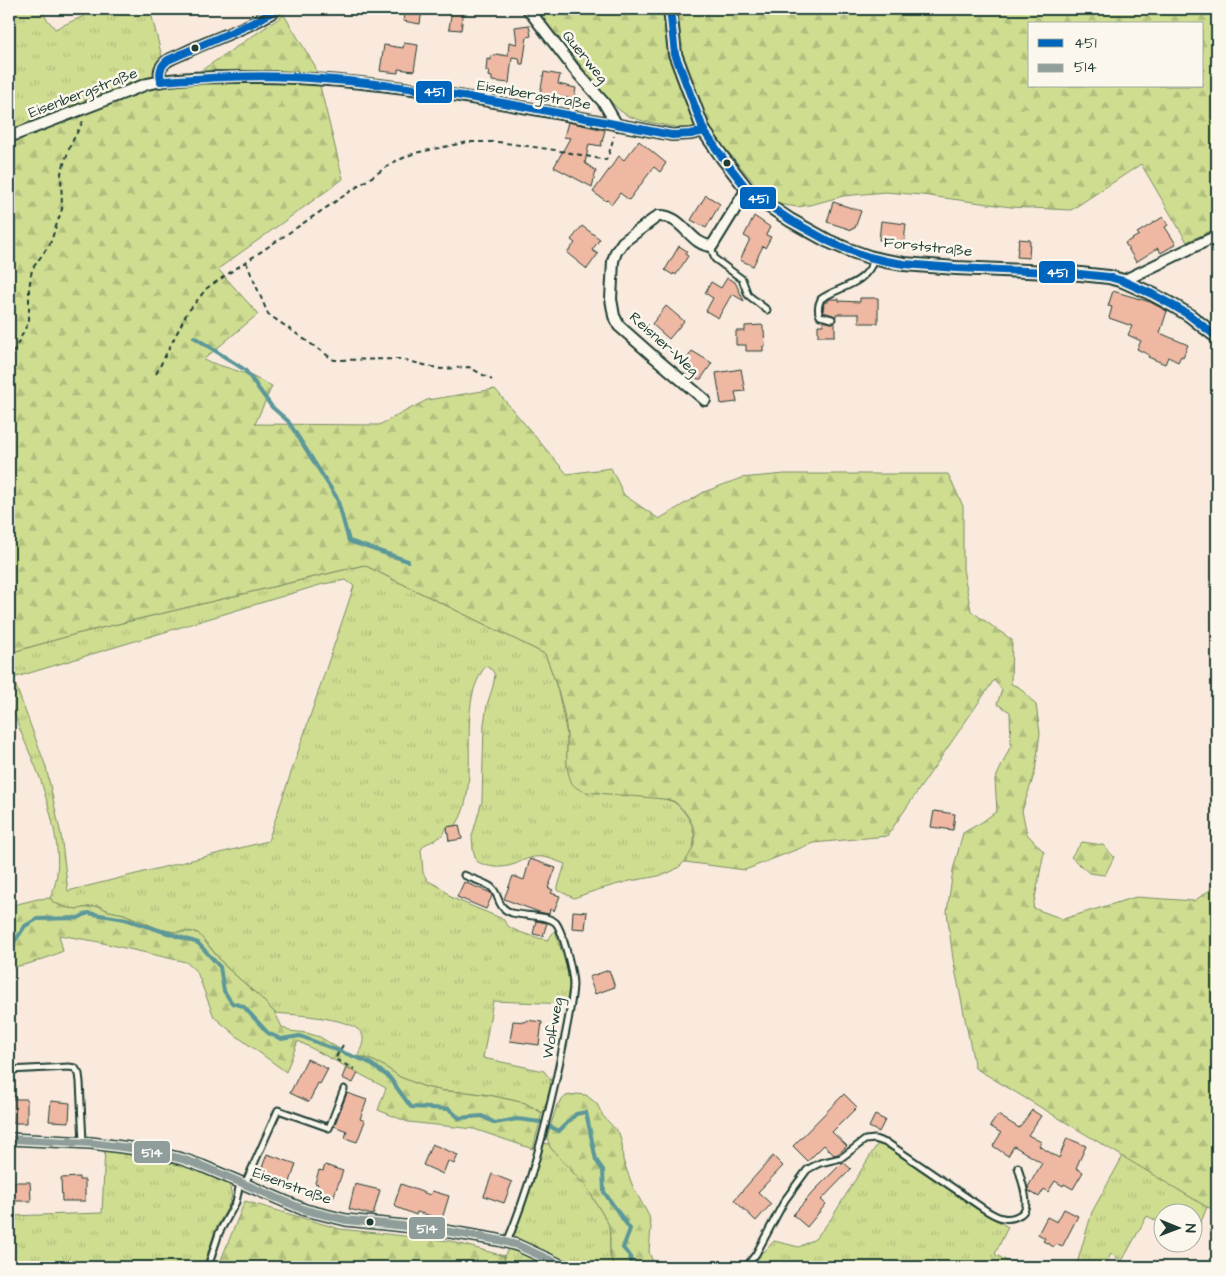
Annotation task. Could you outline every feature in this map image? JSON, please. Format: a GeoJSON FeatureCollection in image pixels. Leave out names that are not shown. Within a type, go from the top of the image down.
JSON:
{"type":"FeatureCollection","features":[{"type":"Feature","properties":{"kind":"street"},"geometry":{"type":"LineString","coordinates":[[161,81],[159,72],[162,65],[172,58],[244,27],[277,9]]}},
{"type":"Feature","properties":{"kind":"street","name":"Querweg"},"geometry":{"type":"LineString","coordinates":[[528,9],[604,104],[617,125]]}},
{"type":"Feature","properties":{"kind":"street","name":"Forststraße"},"geometry":{"type":"LineString","coordinates":[[670,9],[674,54],[704,131],[747,189],[790,220],[849,250],[874,258],[904,264],[1071,273],[1109,277],[1123,281],[1174,306],[1196,320],[1217,337]]}},
{"type":"Feature","properties":{"kind":"street","name":"Eisenbergstraße"},"geometry":{"type":"LineString","coordinates":[[9,137],[147,84],[161,81],[241,77],[284,77],[412,89],[522,106],[672,135],[704,131]]}},
{"type":"Feature","properties":{"kind":"street"},"geometry":{"type":"LineString","coordinates":[[712,246],[747,189]]}},
{"type":"Feature","properties":{"kind":"street","name":"Reisner-Weg"},"geometry":{"type":"LineString","coordinates":[[705,400],[619,326],[614,316],[611,299],[616,252],[623,242],[658,216],[673,219],[702,244],[712,246]]}},
{"type":"Feature","properties":{"kind":"street"},"geometry":{"type":"LineString","coordinates":[[1123,281],[1217,236]]}},
{"type":"Feature","properties":{"kind":"street","name":"Eisenstraße"},"geometry":{"type":"LineString","coordinates":[[9,1140],[124,1146],[162,1154],[202,1166],[305,1210],[346,1220],[433,1229],[507,1242],[565,1267]]}},
{"type":"Feature","properties":{"kind":"lane"},"geometry":{"type":"LineString","coordinates":[[712,246],[715,259],[742,279],[748,295],[767,310]]}},
{"type":"Feature","properties":{"kind":"lane"},"geometry":{"type":"LineString","coordinates":[[832,319],[820,316],[818,306],[821,299],[852,284],[863,276],[869,270],[874,258]]}},
{"type":"Feature","properties":{"kind":"lane","name":"Wolfweg"},"geometry":{"type":"LineString","coordinates":[[464,875],[491,887],[502,906],[507,910],[553,921],[559,929],[572,972],[573,987],[557,1074],[544,1128],[520,1208],[507,1242]]}},
{"type":"Feature","properties":{"kind":"lane"},"geometry":{"type":"LineString","coordinates":[[9,1070],[75,1068],[79,1074],[80,1082],[83,1143]]}},
{"type":"Feature","properties":{"kind":"lane"},"geometry":{"type":"LineString","coordinates":[[208,1267],[219,1233],[236,1202],[278,1110],[329,1128],[344,1089]]}},
{"type":"Feature","properties":{"kind":"lane"},"geometry":{"type":"LineString","coordinates":[[746,1267],[756,1254],[785,1200],[807,1170],[840,1158],[865,1140],[875,1139],[889,1144],[988,1212],[1007,1219],[1013,1218],[1025,1209],[1025,1198],[1018,1168]]}},
{"type":"Feature","properties":{"kind":"path"},"geometry":{"type":"LineString","coordinates":[[9,361],[29,320],[29,288],[32,269],[50,244],[62,209],[61,173],[70,146],[92,105]]}},
{"type":"Feature","properties":{"kind":"path"},"geometry":{"type":"LineString","coordinates":[[156,374],[187,313],[207,288],[394,162],[415,153],[468,142],[498,142],[606,160],[617,125]]}},
{"type":"Feature","properties":{"kind":"path"},"geometry":{"type":"LineString","coordinates":[[246,262],[268,314],[334,360],[400,359],[441,369],[469,366],[492,380]]}},
{"type":"Feature","properties":{"kind":"path"},"geometry":{"type":"LineString","coordinates":[[343,1045],[335,1059],[354,1069]]}},
{"type":"Feature","properties":{"kind":"green space"},"geometry":{"type":"Polygon","coordinates":[[[9,9],[39,9],[55,29],[99,9],[150,9],[169,85],[148,89],[9,142],[9,9]]]}},
{"type":"Feature","properties":{"kind":"green space"},"geometry":{"type":"Polygon","coordinates":[[[535,9],[1200,9],[1211,11],[1217,9],[1217,228],[1187,242],[1141,164],[1071,210],[1011,207],[885,192],[843,196],[798,207],[776,204],[766,197],[724,147],[714,138],[701,132],[643,121],[628,116],[618,109],[535,9]]]}},
{"type":"Feature","properties":{"kind":"green space"},"geometry":{"type":"Polygon","coordinates":[[[284,15],[315,66],[343,179],[218,269],[258,314],[203,360],[247,374],[272,386],[255,424],[379,425],[427,400],[495,389],[567,474],[611,468],[624,495],[659,519],[704,492],[741,478],[785,474],[948,474],[963,506],[963,569],[971,611],[1012,640],[1011,684],[1019,687],[1036,705],[1040,733],[1035,772],[1022,811],[1027,834],[1044,852],[1033,908],[1063,919],[1136,897],[1194,901],[1217,885],[1217,1210],[1207,1207],[975,1068],[953,959],[947,912],[953,870],[963,833],[997,811],[995,780],[1011,745],[1010,712],[997,704],[1002,690],[994,680],[887,836],[813,843],[745,870],[685,862],[694,846],[695,835],[692,824],[686,814],[674,801],[586,792],[573,785],[568,770],[567,735],[562,704],[545,654],[364,565],[76,634],[9,653],[9,142],[148,89],[181,84],[284,15]]]}},
{"type":"Feature","properties":{"kind":"green space"},"geometry":{"type":"Polygon","coordinates":[[[364,565],[545,654],[559,695],[567,735],[567,768],[674,802],[689,820],[694,833],[694,840],[687,859],[671,872],[630,881],[574,898],[557,890],[565,864],[543,857],[534,857],[510,866],[500,867],[476,861],[472,836],[482,801],[484,724],[495,675],[486,666],[484,668],[475,686],[471,702],[469,720],[469,776],[463,810],[456,825],[447,827],[441,836],[424,845],[421,850],[423,873],[428,881],[442,888],[452,898],[503,919],[508,926],[516,930],[548,940],[555,930],[568,972],[569,987],[566,1004],[493,1001],[483,1058],[544,1071],[552,1082],[543,1113],[525,1103],[489,1095],[444,1091],[425,1087],[400,1077],[369,1059],[358,1056],[363,1037],[359,1030],[350,1025],[324,1018],[275,1013],[226,967],[206,942],[195,932],[174,932],[159,929],[124,914],[109,911],[98,906],[78,909],[54,903],[50,898],[57,875],[58,864],[54,828],[40,778],[19,727],[9,695],[9,653],[76,634],[364,565]],[[346,580],[323,584],[13,678],[46,767],[61,835],[68,891],[268,841],[354,586],[346,580]]]}},
{"type":"Feature","properties":{"kind":"green space"},"geometry":{"type":"Polygon","coordinates":[[[1082,842],[1103,845],[1114,857],[1105,875],[1089,873],[1071,857],[1082,842]]]}},
{"type":"Feature","properties":{"kind":"green space"},"geometry":{"type":"Polygon","coordinates":[[[50,898],[54,903],[68,908],[78,909],[98,906],[109,911],[124,914],[159,929],[198,933],[226,967],[261,998],[275,1013],[282,1027],[289,1031],[320,1037],[349,1055],[369,1059],[400,1077],[425,1087],[444,1091],[489,1095],[525,1103],[542,1113],[533,1149],[474,1129],[408,1122],[378,1110],[386,1088],[298,1041],[286,1072],[214,1017],[197,972],[186,962],[59,935],[63,951],[28,964],[9,968],[9,906],[50,898]]]}},
{"type":"Feature","properties":{"kind":"green space"},"geometry":{"type":"Polygon","coordinates":[[[586,1095],[597,1104],[603,1116],[619,1133],[623,1160],[633,1187],[649,1216],[651,1227],[649,1252],[655,1267],[614,1267],[610,1255],[609,1225],[588,1189],[550,1147],[547,1137],[557,1105],[566,1096],[586,1095]]]}},
{"type":"Feature","properties":{"kind":"green space"},"geometry":{"type":"Polygon","coordinates":[[[542,1143],[549,1144],[588,1189],[609,1225],[610,1255],[614,1267],[575,1267],[512,1240],[528,1195],[542,1143]]]}},
{"type":"Feature","properties":{"kind":"green space"},"geometry":{"type":"Polygon","coordinates":[[[878,1143],[975,1208],[1008,1227],[995,1254],[1017,1267],[751,1267],[762,1251],[764,1252],[774,1241],[799,1247],[815,1239],[831,1219],[878,1143]]]}},
{"type":"Feature","properties":{"kind":"green space"},"geometry":{"type":"Polygon","coordinates":[[[105,1148],[184,1164],[229,1183],[232,1196],[216,1228],[203,1267],[9,1267],[9,1216],[102,1213],[105,1148]]]}},
{"type":"Feature","properties":{"kind":"green space"},"geometry":{"type":"Polygon","coordinates":[[[1123,1156],[1202,1204],[1154,1204],[1154,1220],[1147,1216],[1122,1261],[1111,1254],[1104,1267],[1076,1267],[1092,1212],[1123,1156]]]}},
{"type":"Feature","properties":{"kind":"green space"},"geometry":{"type":"Polygon","coordinates":[[[245,1201],[340,1229],[450,1241],[504,1256],[505,1267],[218,1267],[245,1201]]]}},
{"type":"Feature","properties":{"kind":"green space"},"geometry":{"type":"Polygon","coordinates":[[[509,1249],[555,1267],[505,1267],[504,1256],[509,1249]]]}},
{"type":"Feature","properties":{"kind":"building"},"geometry":{"type":"Polygon","coordinates":[[[405,9],[422,9],[420,24],[403,21],[405,9]]]}},
{"type":"Feature","properties":{"kind":"building"},"geometry":{"type":"Polygon","coordinates":[[[452,9],[464,9],[461,30],[449,29],[452,9]]]}},
{"type":"Feature","properties":{"kind":"building"},"geometry":{"type":"Polygon","coordinates":[[[529,25],[531,36],[527,37],[523,64],[520,64],[519,58],[512,57],[509,83],[492,81],[492,77],[488,76],[489,71],[486,71],[487,59],[491,60],[491,55],[496,56],[496,54],[508,56],[509,42],[517,44],[515,27],[529,25]]]}},
{"type":"Feature","properties":{"kind":"building"},"geometry":{"type":"Polygon","coordinates":[[[404,43],[418,45],[414,71],[398,69],[398,73],[380,71],[384,45],[403,48],[404,43]]]}},
{"type":"Feature","properties":{"kind":"building"},"geometry":{"type":"Polygon","coordinates":[[[544,72],[560,75],[558,84],[576,88],[574,99],[540,94],[544,72]]]}},
{"type":"Feature","properties":{"kind":"building"},"geometry":{"type":"Polygon","coordinates":[[[568,122],[605,130],[601,146],[589,144],[585,163],[596,171],[592,187],[554,167],[570,138],[564,137],[568,122]]]}},
{"type":"Feature","properties":{"kind":"building"},"geometry":{"type":"Polygon","coordinates":[[[639,141],[666,163],[660,172],[654,167],[629,200],[620,193],[612,204],[593,192],[619,156],[624,160],[639,141]]]}},
{"type":"Feature","properties":{"kind":"building"},"geometry":{"type":"Polygon","coordinates":[[[706,195],[720,204],[706,228],[691,220],[706,195]]]}},
{"type":"Feature","properties":{"kind":"building"},"geometry":{"type":"Polygon","coordinates":[[[833,202],[861,211],[855,228],[852,230],[827,222],[833,202]]]}},
{"type":"Feature","properties":{"kind":"building"},"geometry":{"type":"Polygon","coordinates":[[[754,216],[770,227],[766,235],[771,237],[765,248],[763,246],[753,266],[740,260],[750,239],[744,236],[754,216]]]}},
{"type":"Feature","properties":{"kind":"building"},"geometry":{"type":"Polygon","coordinates":[[[1163,217],[1168,225],[1165,227],[1176,244],[1161,253],[1158,248],[1136,262],[1125,243],[1163,217]]]}},
{"type":"Feature","properties":{"kind":"building"},"geometry":{"type":"Polygon","coordinates":[[[881,221],[906,224],[904,242],[879,240],[881,221]]]}},
{"type":"Feature","properties":{"kind":"building"},"geometry":{"type":"Polygon","coordinates":[[[582,226],[600,239],[592,250],[598,254],[587,269],[567,253],[575,243],[571,240],[582,226]]]}},
{"type":"Feature","properties":{"kind":"building"},"geometry":{"type":"Polygon","coordinates":[[[1019,239],[1030,240],[1029,258],[1017,257],[1019,239]]]}},
{"type":"Feature","properties":{"kind":"building"},"geometry":{"type":"Polygon","coordinates":[[[679,246],[687,251],[685,254],[688,256],[676,275],[674,273],[673,275],[665,270],[679,246]]]}},
{"type":"Feature","properties":{"kind":"building"},"geometry":{"type":"Polygon","coordinates":[[[727,278],[735,282],[744,301],[732,294],[718,318],[706,311],[713,298],[705,293],[711,282],[721,288],[727,278]]]}},
{"type":"Feature","properties":{"kind":"building"},"geometry":{"type":"Polygon","coordinates":[[[1113,291],[1150,302],[1167,311],[1160,333],[1188,345],[1183,357],[1181,356],[1178,362],[1168,357],[1165,364],[1148,357],[1149,355],[1137,349],[1141,341],[1128,335],[1132,326],[1109,318],[1112,307],[1108,306],[1113,291]]]}},
{"type":"Feature","properties":{"kind":"building"},"geometry":{"type":"Polygon","coordinates":[[[860,298],[878,298],[878,323],[859,323],[859,314],[836,314],[836,317],[823,312],[824,302],[828,302],[830,299],[860,302],[860,298]]]}},
{"type":"Feature","properties":{"kind":"building"},"geometry":{"type":"Polygon","coordinates":[[[666,306],[684,321],[669,339],[652,324],[666,306]]]}},
{"type":"Feature","properties":{"kind":"building"},"geometry":{"type":"Polygon","coordinates":[[[823,321],[835,322],[835,336],[818,336],[818,325],[823,325],[823,321]]]}},
{"type":"Feature","properties":{"kind":"building"},"geometry":{"type":"Polygon","coordinates":[[[763,325],[765,346],[763,346],[763,351],[746,351],[746,345],[736,345],[736,331],[745,331],[745,326],[763,325]]]}},
{"type":"Feature","properties":{"kind":"building"},"geometry":{"type":"Polygon","coordinates":[[[692,351],[712,363],[701,379],[685,371],[689,365],[685,362],[692,351]]]}},
{"type":"Feature","properties":{"kind":"building"},"geometry":{"type":"Polygon","coordinates":[[[741,369],[745,391],[735,392],[737,402],[721,404],[716,373],[741,369]]]}},
{"type":"Feature","properties":{"kind":"building"},"geometry":{"type":"Polygon","coordinates":[[[934,811],[955,814],[953,830],[931,827],[934,811]]]}},
{"type":"Feature","properties":{"kind":"building"},"geometry":{"type":"Polygon","coordinates":[[[459,825],[462,839],[449,841],[447,827],[459,825]]]}},
{"type":"Feature","properties":{"kind":"building"},"geometry":{"type":"Polygon","coordinates":[[[530,859],[556,868],[548,888],[553,890],[551,893],[560,896],[554,911],[550,909],[549,914],[504,899],[513,876],[524,880],[530,859]]]}},
{"type":"Feature","properties":{"kind":"building"},"geometry":{"type":"Polygon","coordinates":[[[464,882],[491,893],[492,896],[486,909],[457,897],[464,882]]]}},
{"type":"Feature","properties":{"kind":"building"},"geometry":{"type":"Polygon","coordinates":[[[573,911],[587,912],[585,929],[572,928],[573,911]]]}},
{"type":"Feature","properties":{"kind":"building"},"geometry":{"type":"Polygon","coordinates":[[[536,921],[547,923],[543,936],[533,934],[536,921]]]}},
{"type":"Feature","properties":{"kind":"building"},"geometry":{"type":"Polygon","coordinates":[[[609,970],[615,987],[595,994],[589,977],[609,970]]]}},
{"type":"Feature","properties":{"kind":"building"},"geometry":{"type":"Polygon","coordinates":[[[526,1020],[542,1022],[539,1045],[510,1041],[513,1021],[526,1022],[526,1020]]]}},
{"type":"Feature","properties":{"kind":"building"},"geometry":{"type":"Polygon","coordinates":[[[307,1059],[328,1069],[320,1084],[318,1083],[309,1102],[290,1093],[307,1059]]]}},
{"type":"Feature","properties":{"kind":"building"},"geometry":{"type":"Polygon","coordinates":[[[346,1068],[358,1073],[353,1083],[342,1078],[346,1068]]]}},
{"type":"Feature","properties":{"kind":"building"},"geometry":{"type":"Polygon","coordinates":[[[347,1093],[367,1100],[360,1119],[365,1121],[357,1142],[345,1138],[347,1131],[334,1126],[347,1093]]]}},
{"type":"Feature","properties":{"kind":"building"},"geometry":{"type":"Polygon","coordinates":[[[844,1094],[857,1107],[832,1132],[847,1146],[834,1155],[824,1145],[808,1161],[793,1146],[844,1094]]]}},
{"type":"Feature","properties":{"kind":"building"},"geometry":{"type":"Polygon","coordinates":[[[10,1099],[27,1099],[27,1123],[12,1123],[12,1118],[10,1118],[10,1099]]]}},
{"type":"Feature","properties":{"kind":"building"},"geometry":{"type":"Polygon","coordinates":[[[51,1101],[70,1103],[69,1122],[49,1121],[51,1101]]]}},
{"type":"Feature","properties":{"kind":"building"},"geometry":{"type":"Polygon","coordinates":[[[1032,1110],[1041,1116],[1028,1135],[1041,1142],[1039,1146],[1059,1158],[1067,1138],[1086,1146],[1076,1168],[1083,1172],[1073,1189],[1055,1181],[1048,1192],[1044,1189],[1039,1197],[1029,1191],[1028,1187],[1042,1163],[1014,1146],[1008,1156],[993,1146],[1001,1133],[990,1126],[998,1115],[1019,1128],[1032,1110]]]}},
{"type":"Feature","properties":{"kind":"building"},"geometry":{"type":"Polygon","coordinates":[[[875,1115],[885,1120],[879,1132],[869,1127],[875,1115]]]}},
{"type":"Feature","properties":{"kind":"building"},"geometry":{"type":"Polygon","coordinates":[[[432,1144],[458,1155],[454,1164],[448,1161],[443,1174],[423,1165],[432,1144]]]}},
{"type":"Feature","properties":{"kind":"building"},"geometry":{"type":"Polygon","coordinates":[[[267,1154],[296,1164],[288,1188],[272,1182],[274,1178],[260,1173],[267,1154]]]}},
{"type":"Feature","properties":{"kind":"building"},"geometry":{"type":"Polygon","coordinates":[[[773,1156],[783,1166],[758,1192],[771,1204],[756,1221],[734,1200],[773,1156]]]}},
{"type":"Feature","properties":{"kind":"building"},"geometry":{"type":"Polygon","coordinates":[[[843,1162],[851,1169],[821,1200],[826,1204],[807,1227],[793,1215],[843,1162]]]}},
{"type":"Feature","properties":{"kind":"building"},"geometry":{"type":"Polygon","coordinates":[[[325,1165],[343,1171],[333,1198],[315,1192],[318,1184],[315,1183],[319,1170],[323,1171],[325,1165]]]}},
{"type":"Feature","properties":{"kind":"building"},"geometry":{"type":"Polygon","coordinates":[[[492,1174],[512,1182],[504,1203],[484,1196],[492,1174]]]}},
{"type":"Feature","properties":{"kind":"building"},"geometry":{"type":"Polygon","coordinates":[[[79,1177],[79,1180],[85,1180],[85,1201],[62,1201],[61,1178],[79,1177]]]}},
{"type":"Feature","properties":{"kind":"building"},"geometry":{"type":"Polygon","coordinates":[[[9,1182],[30,1182],[31,1201],[9,1201],[9,1182]]]}},
{"type":"Feature","properties":{"kind":"building"},"geometry":{"type":"Polygon","coordinates":[[[355,1184],[380,1190],[373,1215],[349,1209],[355,1184]]]}},
{"type":"Feature","properties":{"kind":"building"},"geometry":{"type":"Polygon","coordinates":[[[401,1184],[430,1195],[432,1191],[449,1196],[442,1219],[417,1212],[416,1215],[396,1207],[395,1202],[401,1184]]]}},
{"type":"Feature","properties":{"kind":"building"},"geometry":{"type":"Polygon","coordinates":[[[1064,1209],[1078,1216],[1062,1247],[1056,1244],[1054,1247],[1043,1241],[1045,1238],[1038,1234],[1047,1217],[1057,1222],[1064,1209]]]}},
{"type":"Feature","properties":{"kind":"waterway"},"geometry":{"type":"LineString","coordinates":[[194,337],[245,370],[272,407],[288,421],[337,498],[349,541],[408,561]]}},
{"type":"Feature","properties":{"kind":"waterway"},"geometry":{"type":"LineString","coordinates":[[9,950],[25,926],[37,919],[78,918],[88,913],[125,919],[198,943],[220,967],[224,991],[232,1003],[243,1006],[268,1033],[281,1039],[300,1036],[368,1062],[389,1077],[411,1107],[449,1109],[459,1118],[482,1116],[495,1123],[517,1119],[541,1122],[559,1131],[576,1114],[586,1112],[596,1160],[603,1170],[604,1192],[630,1229],[623,1248],[630,1256],[632,1267]]}},
{"type":"Feature","properties":{"kind":"transit line","name":"451"},"geometry":{"type":"LineString","coordinates":[[161,81],[161,69],[168,60],[255,22],[277,9]]}},
{"type":"Feature","properties":{"kind":"transit line","name":"451"},"geometry":{"type":"LineString","coordinates":[[670,9],[675,54],[704,131],[747,189],[790,220],[849,250],[886,261],[956,268],[1071,273],[1109,277],[1123,281],[1174,306],[1217,337]]}},
{"type":"Feature","properties":{"kind":"transit line","name":"451"},"geometry":{"type":"LineString","coordinates":[[161,81],[258,76],[338,80],[482,99],[672,135],[704,131]]}},
{"type":"Feature","properties":{"kind":"transit line","name":"514"},"geometry":{"type":"LineString","coordinates":[[9,1139],[91,1143],[145,1150],[202,1166],[305,1210],[346,1220],[433,1229],[498,1240],[517,1245],[565,1267]]}}]}
